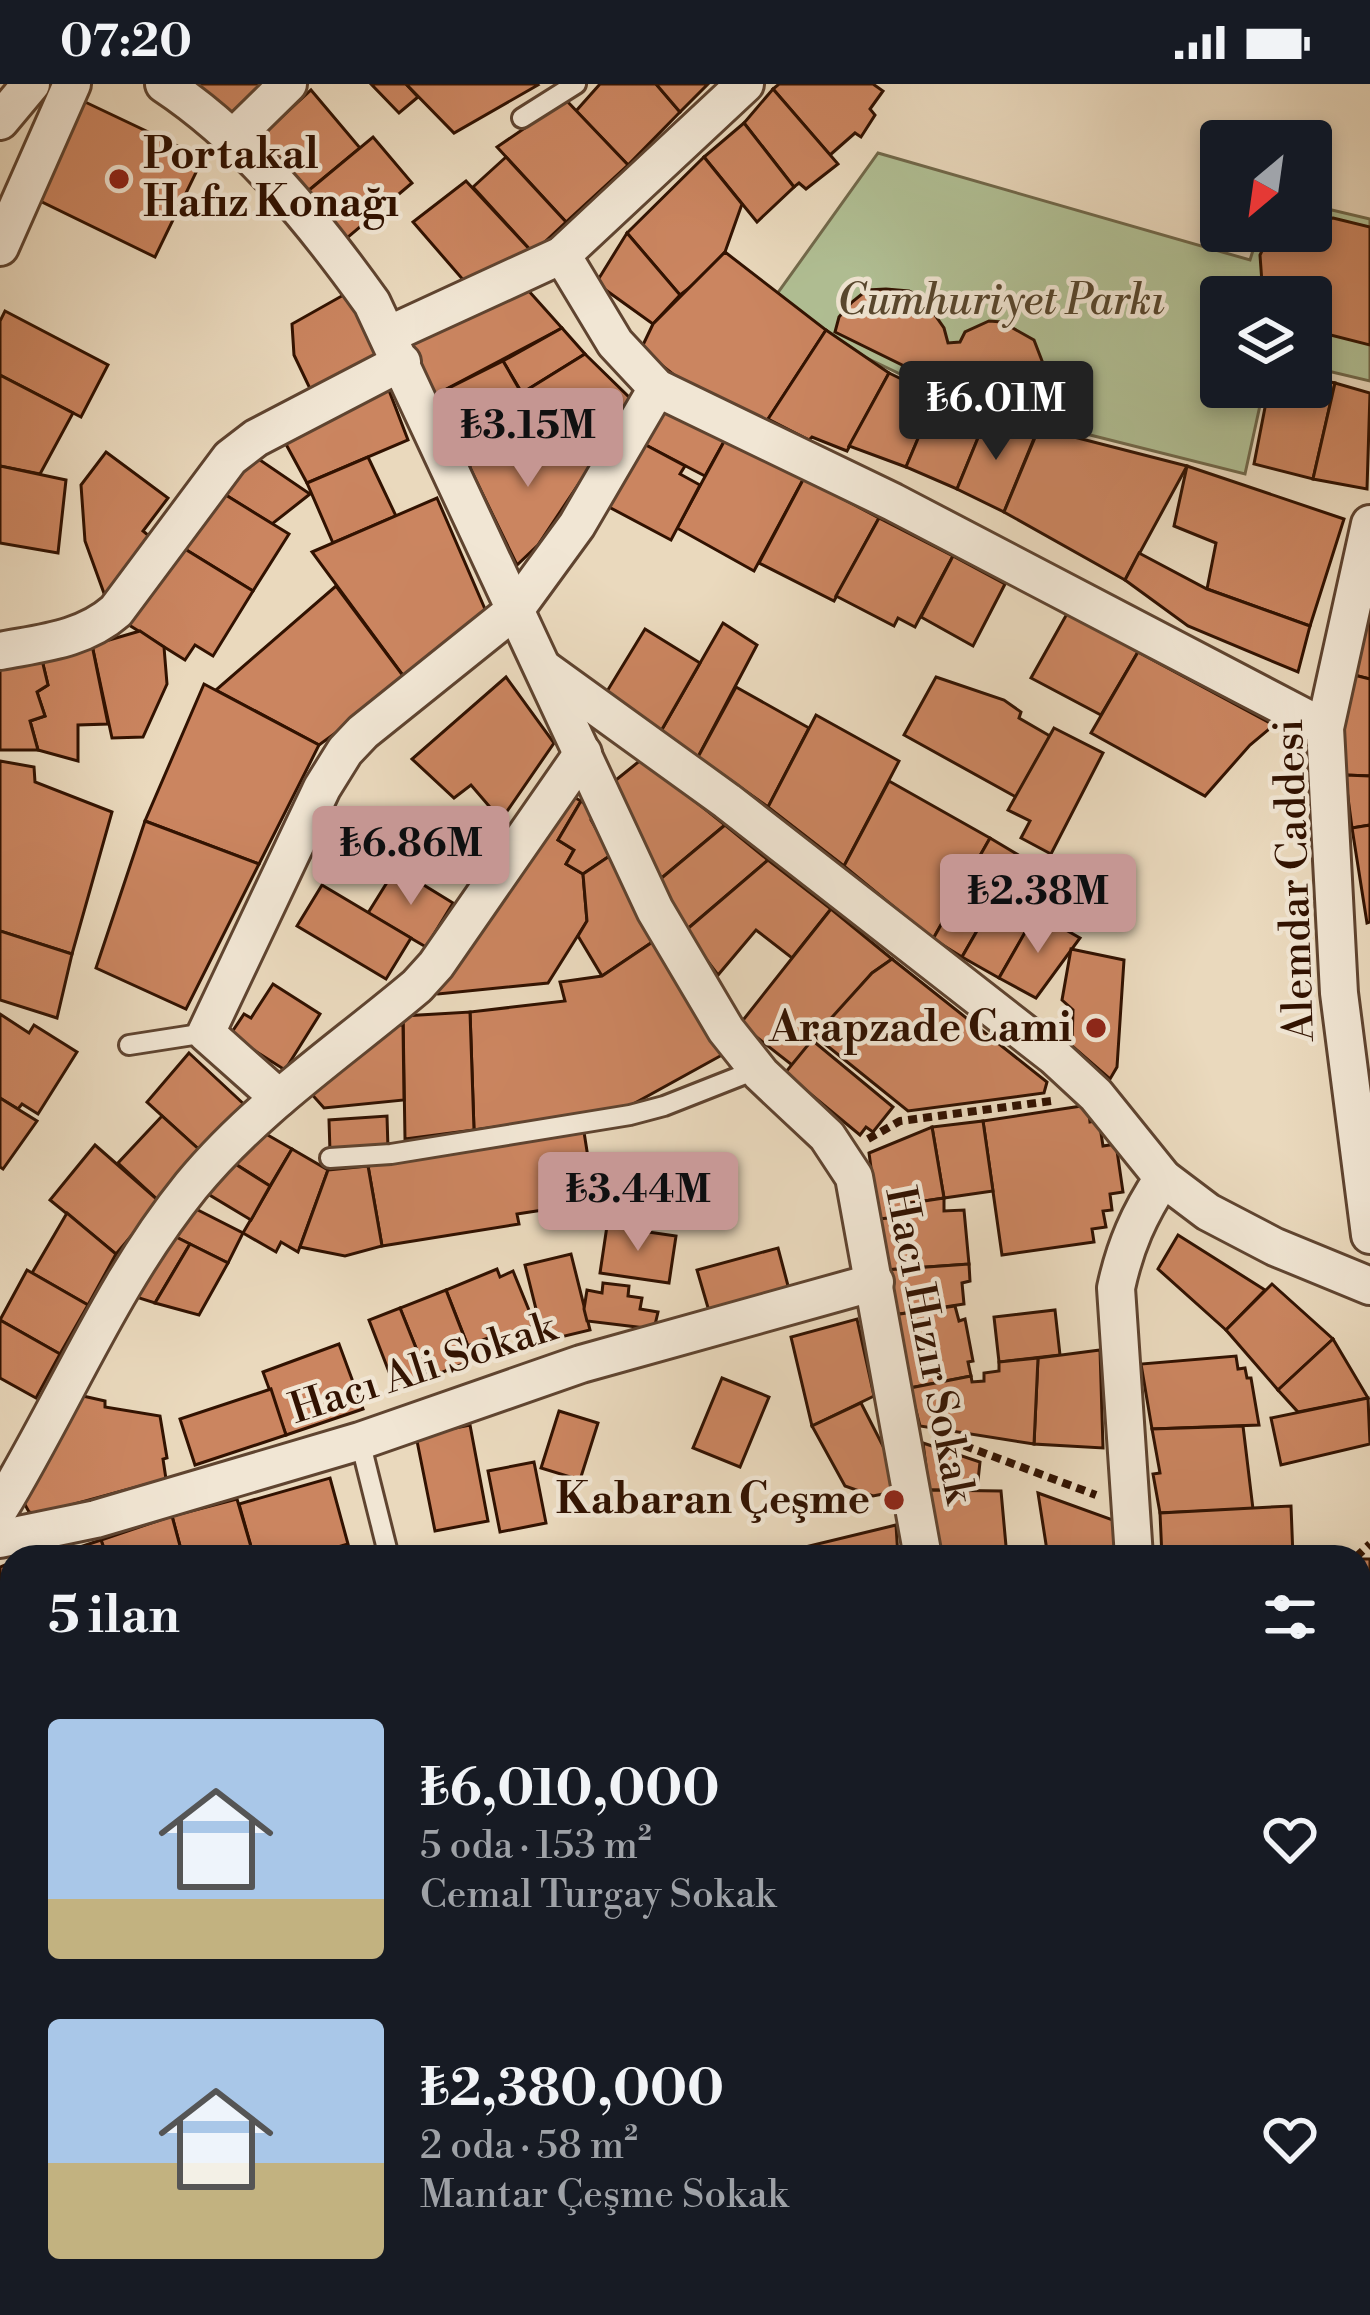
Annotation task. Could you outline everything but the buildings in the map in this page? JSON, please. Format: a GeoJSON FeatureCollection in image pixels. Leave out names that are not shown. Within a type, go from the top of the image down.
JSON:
{"type":"FeatureCollection","features":[{"type":"Feature","properties":{"kind":"street"},"geometry":{"type":"LineString","coordinates":[[0,121],[31,84]]}},
{"type":"Feature","properties":{"kind":"street"},"geometry":{"type":"LineString","coordinates":[[0,247],[71,84]]}},
{"type":"Feature","properties":{"kind":"street","name":"Hacı Hızır Sokak"},"geometry":{"type":"LineString","coordinates":[[164,84],[201,109],[232,139],[328,242],[372,303],[655,910],[726,1030],[758,1069],[827,1136],[854,1178],[921,1545]]}},
{"type":"Feature","properties":{"kind":"street"},"geometry":{"type":"LineString","coordinates":[[232,139],[288,84]]}},
{"type":"Feature","properties":{"kind":"street"},"geometry":{"type":"LineString","coordinates":[[0,651],[71,637],[101,624],[116,611],[230,458],[395,348],[562,255],[746,84]]}},
{"type":"Feature","properties":{"kind":"street"},"geometry":{"type":"LineString","coordinates":[[562,255],[615,343],[657,388],[893,502],[1325,728]]}},
{"type":"Feature","properties":{"kind":"street"},"geometry":{"type":"LineString","coordinates":[[279,1099],[206,1033],[322,788],[363,732],[515,610],[577,525],[657,388]]}},
{"type":"Feature","properties":{"kind":"street","name":"Alemdar Caddesi"},"geometry":{"type":"LineString","coordinates":[[1370,524],[1363,580],[1325,728],[1339,993],[1370,1235]]}},
{"type":"Feature","properties":{"kind":"street"},"geometry":{"type":"LineString","coordinates":[[540,666],[727,801],[1055,1057],[1096,1095],[1163,1178],[1242,1231],[1370,1286]]}},
{"type":"Feature","properties":{"kind":"street"},"geometry":{"type":"LineString","coordinates":[[0,1508],[132,1266],[212,1162],[279,1099],[417,986],[583,752]]}},
{"type":"Feature","properties":{"kind":"street"},"geometry":{"type":"LineString","coordinates":[[1133,1545],[1117,1288],[1124,1252],[1140,1212],[1163,1178]]}},
{"type":"Feature","properties":{"kind":"street","name":"Hacı Ali Sokak"},"geometry":{"type":"LineString","coordinates":[[0,1539],[73,1526],[360,1441],[581,1364],[875,1282]]}},
{"type":"Feature","properties":{"kind":"lane"},"geometry":{"type":"LineString","coordinates":[[522,118],[576,84]]}},
{"type":"Feature","properties":{"kind":"lane"},"geometry":{"type":"LineString","coordinates":[[129,1045],[206,1033]]}},
{"type":"Feature","properties":{"kind":"lane"},"geometry":{"type":"LineString","coordinates":[[331,1158],[391,1154],[630,1115],[758,1069]]}},
{"type":"Feature","properties":{"kind":"lane"},"geometry":{"type":"LineString","coordinates":[[360,1441],[386,1545]]}},
{"type":"Feature","properties":{"kind":"path"},"geometry":{"type":"LineString","coordinates":[[841,1155],[900,1121],[1096,1095]]}},
{"type":"Feature","properties":{"kind":"path"},"geometry":{"type":"LineString","coordinates":[[900,1422],[1131,1508]]}},
{"type":"Feature","properties":{"kind":"green space","name":"Cumhuriyet Parkı"},"geometry":{"type":"Polygon","coordinates":[[[878,153],[1200,246],[1200,252],[1250,260],[1252,252],[1332,252],[1332,210],[1370,219],[1370,381],[1332,372],[1332,276],[1200,276],[1200,408],[1259,408],[1245,474],[959,402],[852,351],[777,294],[878,153]]]}},
{"type":"Feature","properties":{"kind":"place","name":"Portakal Hafız Konağı"},"geometry":{"type":"Point","coordinates":[119,179]}},
{"type":"Feature","properties":{"kind":"place","name":"Arapzade Cami"},"geometry":{"type":"Point","coordinates":[1096,1028]}},
{"type":"Feature","properties":{"kind":"place","name":"Kabaran Çeşme"},"geometry":{"type":"Point","coordinates":[894,1500]}}]}
